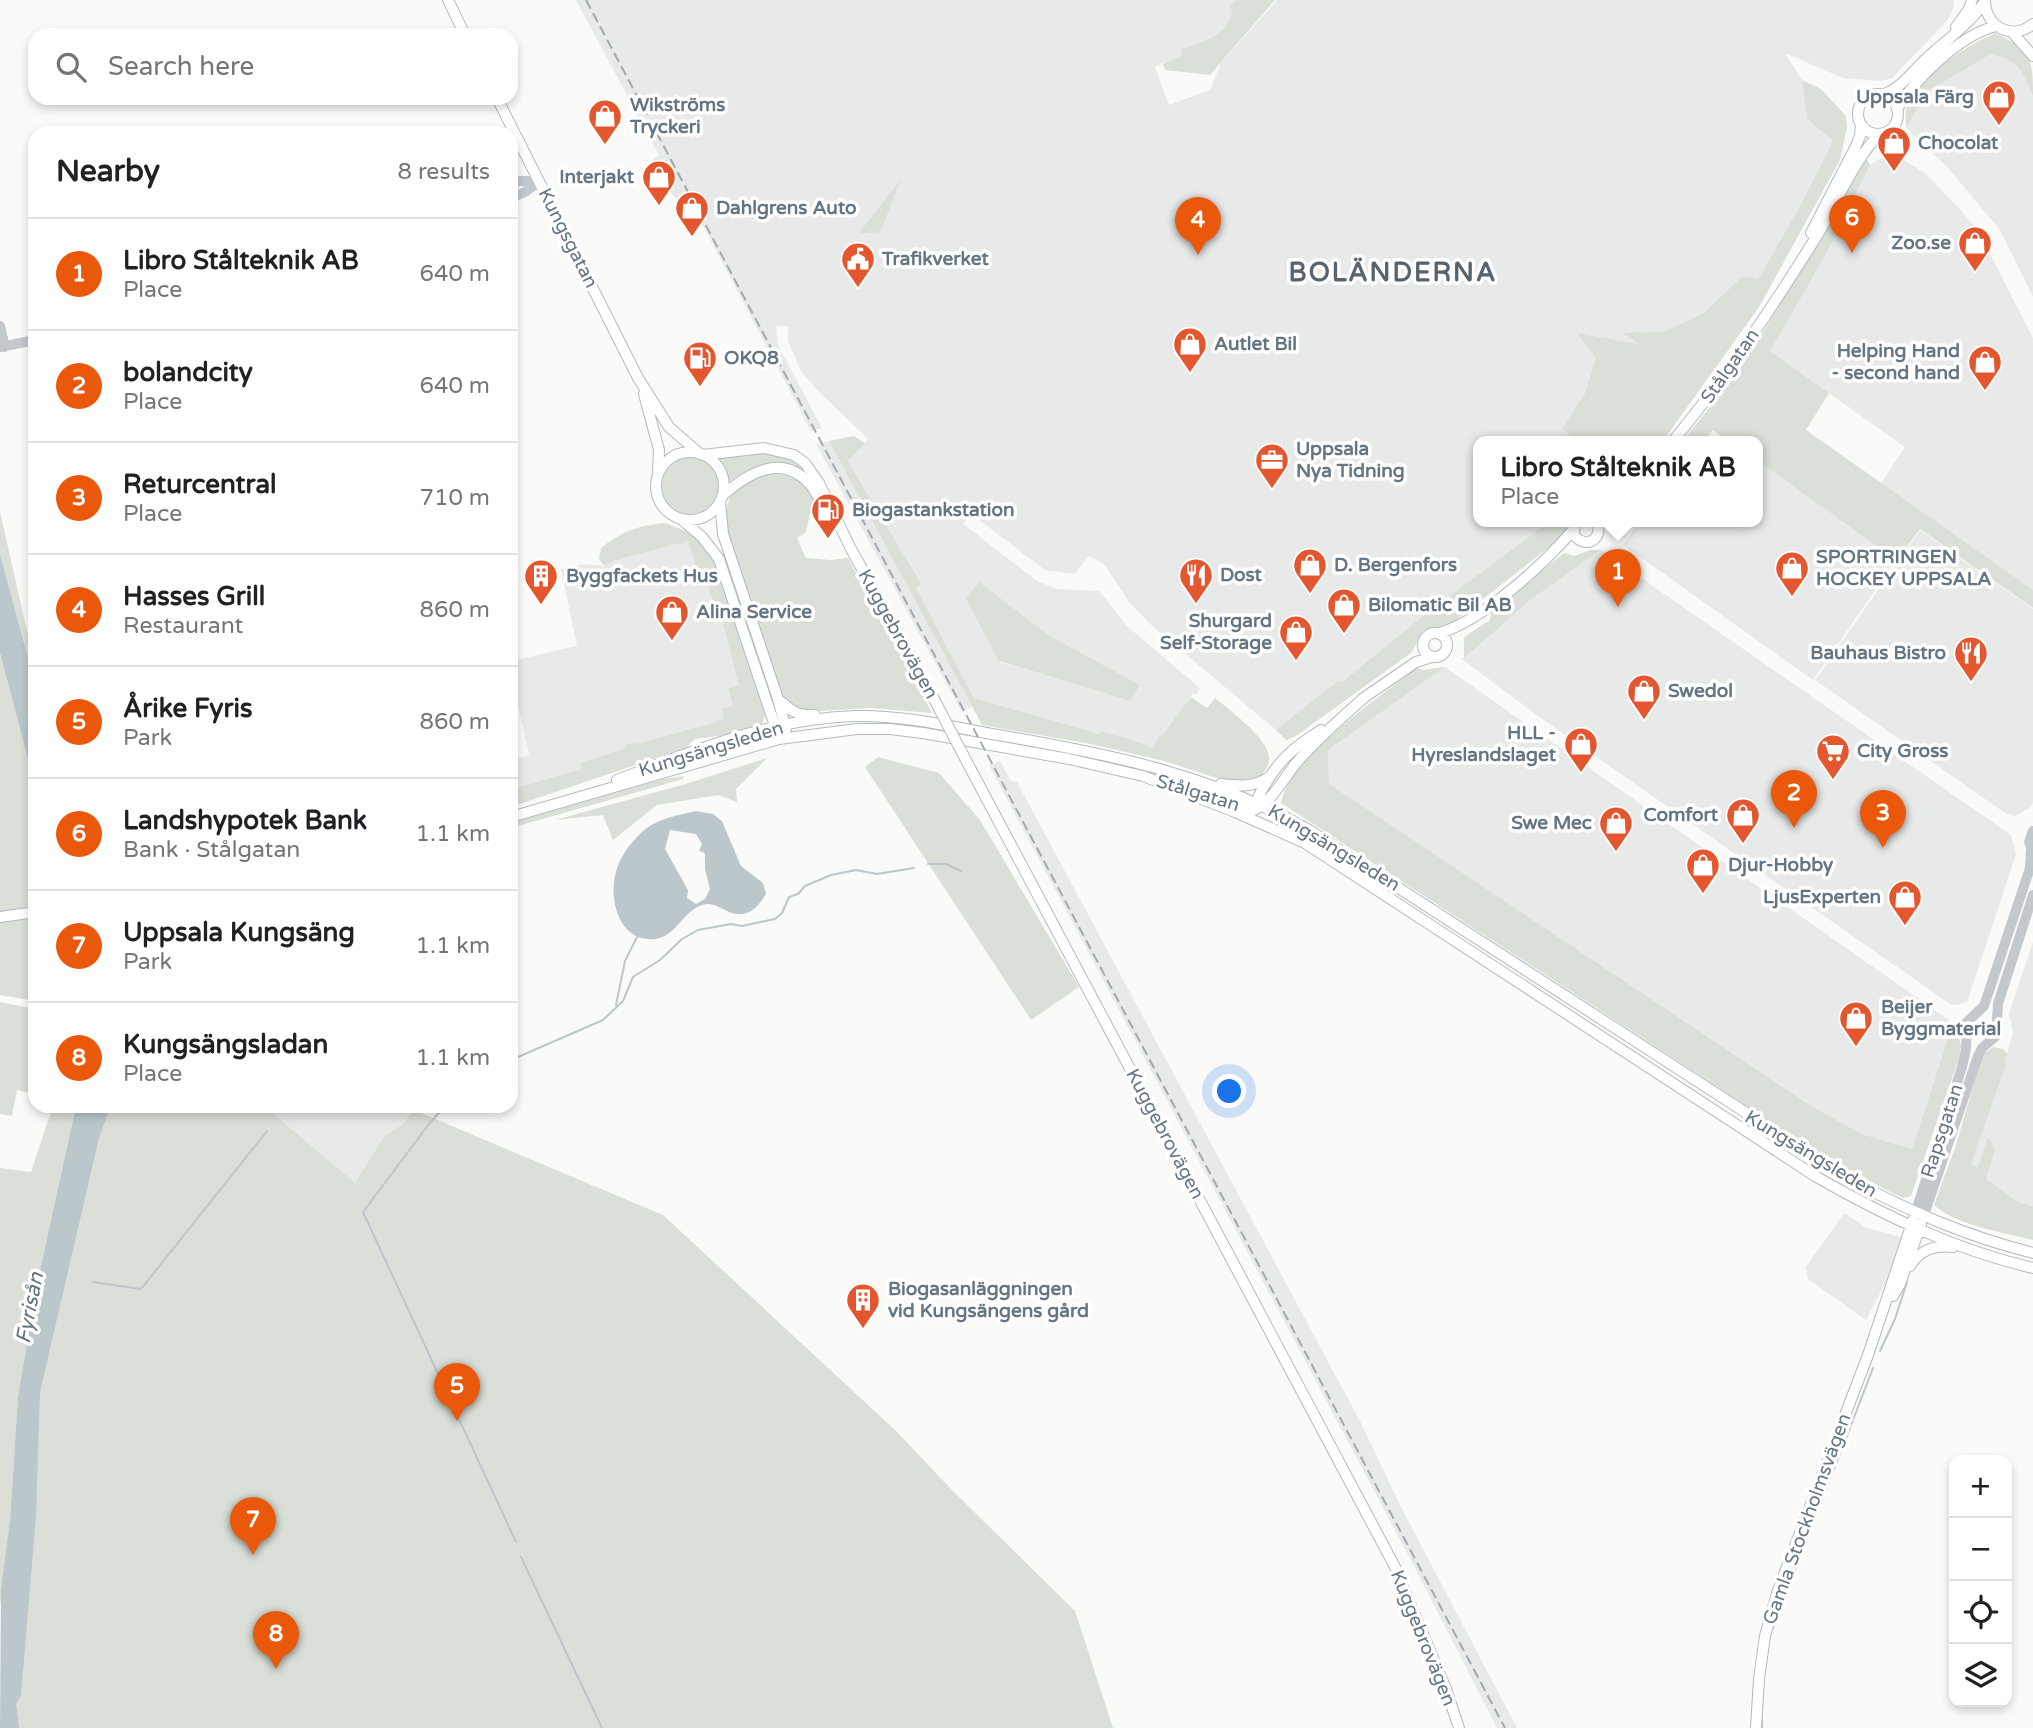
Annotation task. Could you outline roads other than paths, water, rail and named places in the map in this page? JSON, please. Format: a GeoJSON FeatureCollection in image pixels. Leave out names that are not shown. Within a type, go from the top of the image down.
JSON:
{"type":"FeatureCollection","features":[{"type":"Feature","properties":{"kind":"main road"},"geometry":{"type":"LineString","coordinates":[[448,0],[462,28]]}},
{"type":"Feature","properties":{"kind":"main road"},"geometry":{"type":"LineString","coordinates":[[1944,42],[1969,9],[1972,0]]}},
{"type":"Feature","properties":{"kind":"main road"},"geometry":{"type":"LineString","coordinates":[[1883,95],[1898,87],[1972,19],[1985,1]]}},
{"type":"Feature","properties":{"kind":"main road"},"geometry":{"type":"LineString","coordinates":[[1985,1],[1990,20],[1996,26],[2012,32],[2021,31],[2033,24]]}},
{"type":"Feature","properties":{"kind":"main road"},"geometry":{"type":"LineString","coordinates":[[1897,109],[1918,82],[1946,55],[1988,28],[1996,26]]}},
{"type":"Feature","properties":{"kind":"main road"},"geometry":{"type":"LineString","coordinates":[[2012,32],[2033,56]]}},
{"type":"Feature","properties":{"kind":"main road"},"geometry":{"type":"LineString","coordinates":[[1874,94],[1892,100],[1897,109],[1894,126],[1880,134],[1869,132],[1861,125],[1858,112],[1863,100],[1874,94]]}},
{"type":"Feature","properties":{"kind":"main road","name":"Kungsgatan"},"geometry":{"type":"LineString","coordinates":[[501,105],[511,126]]}},
{"type":"Feature","properties":{"kind":"main road","name":"Stålgatan"},"geometry":{"type":"LineString","coordinates":[[1782,288],[1855,148],[1861,125]]}},
{"type":"Feature","properties":{"kind":"main road","name":"Stålgatan"},"geometry":{"type":"LineString","coordinates":[[1677,436],[1717,386],[1832,211],[1864,152],[1880,134]]}},
{"type":"Feature","properties":{"kind":"main road","name":"Kungsgatan"},"geometry":{"type":"LineString","coordinates":[[518,140],[638,378],[669,427],[702,454]]}},
{"type":"Feature","properties":{"kind":"main road","name":"Kungsgatan"},"geometry":{"type":"LineString","coordinates":[[638,378],[658,442],[660,461],[657,475]]}},
{"type":"Feature","properties":{"kind":"main road","name":"Kuggebrovägen"},"geometry":{"type":"LineString","coordinates":[[702,454],[764,447],[794,455],[805,463],[819,483],[851,549],[933,697],[1395,1567],[1446,1689],[1459,1728]]}},
{"type":"Feature","properties":{"kind":"main road"},"geometry":{"type":"LineString","coordinates":[[780,726],[778,699],[723,534],[721,499],[724,485],[720,471],[702,454],[688,452],[674,456],[664,464],[657,475],[659,500],[670,514],[681,519],[702,537],[719,559],[783,738]]}},
{"type":"Feature","properties":{"kind":"main road","name":"Kuggebrovägen"},"geometry":{"type":"LineString","coordinates":[[721,499],[741,480],[760,471],[778,468],[792,472],[809,484],[851,549]]}},
{"type":"Feature","properties":{"kind":"main road"},"geometry":{"type":"LineString","coordinates":[[681,519],[700,518],[712,511],[721,499]]}},
{"type":"Feature","properties":{"kind":"main road"},"geometry":{"type":"LineString","coordinates":[[1481,612],[1452,629],[1430,634],[1423,644],[1425,652],[1432,657],[1442,656],[1448,646],[1481,612],[1548,558],[1573,527]]}},
{"type":"Feature","properties":{"kind":"main road"},"geometry":{"type":"LineString","coordinates":[[1574,527],[1574,535],[1581,542]]}},
{"type":"Feature","properties":{"kind":"main road"},"geometry":{"type":"LineString","coordinates":[[1548,558],[1581,542],[1595,540],[1599,527]]}},
{"type":"Feature","properties":{"kind":"main road"},"geometry":{"type":"LineString","coordinates":[[1439,633],[1446,638],[1448,646]]}},
{"type":"Feature","properties":{"kind":"main road","name":"Stålgatan"},"geometry":{"type":"LineString","coordinates":[[1392,677],[1423,644]]}},
{"type":"Feature","properties":{"kind":"main road","name":"Stålgatan"},"geometry":{"type":"LineString","coordinates":[[1195,779],[1248,786],[1262,782],[1289,754],[1392,677],[1416,662],[1432,657]]}},
{"type":"Feature","properties":{"kind":"main road","name":"Stålgatan"},"geometry":{"type":"LineString","coordinates":[[1258,806],[1326,731],[1365,697]]}},
{"type":"Feature","properties":{"kind":"main road"},"geometry":{"type":"LineString","coordinates":[[778,699],[798,715],[834,713],[855,716]]}},
{"type":"Feature","properties":{"kind":"main road","name":"Kungsängsleden"},"geometry":{"type":"LineString","coordinates":[[559,802],[703,748],[780,726],[855,716],[921,721],[1070,747],[1154,766],[1195,779],[1309,830],[1808,1155],[1919,1216],[1985,1241],[2033,1253]]}},
{"type":"Feature","properties":{"kind":"main road","name":"Kungsängsleden"},"geometry":{"type":"LineString","coordinates":[[518,815],[783,738],[857,729],[923,733],[1069,759],[1143,776],[1305,844],[1815,1176],[1915,1228],[1963,1247],[2033,1268]]}},
{"type":"Feature","properties":{"kind":"main road","name":"Stålgatan"},"geometry":{"type":"LineString","coordinates":[[1258,822],[1258,806],[1271,775]]}},
{"type":"Feature","properties":{"kind":"main road","name":"Stålgatan"},"geometry":{"type":"LineString","coordinates":[[1143,776],[1258,806]]}},
{"type":"Feature","properties":{"kind":"main road"},"geometry":{"type":"LineString","coordinates":[[1276,787],[1276,805],[1309,830]]}},
{"type":"Feature","properties":{"kind":"main road"},"geometry":{"type":"LineString","coordinates":[[0,917],[28,913]]}},
{"type":"Feature","properties":{"kind":"main road","name":"Rapsgatan"},"geometry":{"type":"LineString","coordinates":[[1915,1228],[1919,1216]]}},
{"type":"Feature","properties":{"kind":"main road","name":"Gamla Stockholmsvägen"},"geometry":{"type":"LineString","coordinates":[[1882,1316],[1900,1284],[1915,1228]]}},
{"type":"Feature","properties":{"kind":"main road","name":"Gamla Stockholmsvägen"},"geometry":{"type":"LineString","coordinates":[[1756,1728],[1765,1636],[1777,1592],[1915,1228]]}},
{"type":"Feature","properties":{"kind":"main road"},"geometry":{"type":"LineString","coordinates":[[1900,1284],[1922,1252],[1935,1247],[1963,1247]]}},
{"type":"Feature","properties":{"kind":"street"},"geometry":{"type":"LineString","coordinates":[[518,181],[539,181]]}},
{"type":"Feature","properties":{"kind":"street"},"geometry":{"type":"LineString","coordinates":[[518,195],[539,181]]}},
{"type":"Feature","properties":{"kind":"street"},"geometry":{"type":"LineString","coordinates":[[0,326],[2,348],[28,342]]}},
{"type":"Feature","properties":{"kind":"street"},"geometry":{"type":"LineString","coordinates":[[2033,831],[2029,842],[2032,850],[2029,868],[1984,1006],[1967,1022],[1967,1036],[1973,1042],[1986,1045],[1996,1036],[1998,1004],[2033,895]]}},
{"type":"Feature","properties":{"kind":"street"},"geometry":{"type":"LineString","coordinates":[[1975,1014],[1990,1015],[1997,1025]]}},
{"type":"Feature","properties":{"kind":"street","name":"Rapsgatan"},"geometry":{"type":"LineString","coordinates":[[1919,1216],[1962,1067],[1967,1036]]}},
{"type":"Feature","properties":{"kind":"street","name":"Rapsgatan"},"geometry":{"type":"LineString","coordinates":[[1919,1216],[1978,1056],[1986,1045]]}},
{"type":"Feature","properties":{"kind":"waterway"},"geometry":{"type":"LineString","coordinates":[[928,864],[946,864],[961,871]]}},
{"type":"Feature","properties":{"kind":"waterway"},"geometry":{"type":"LineString","coordinates":[[518,1057],[603,1020],[623,1001],[633,977],[698,930],[731,924],[742,926],[775,919],[782,913],[789,897],[798,894],[805,886],[831,875],[856,870],[877,874],[914,868]]}},
{"type":"Feature","properties":{"kind":"waterway"},"geometry":{"type":"LineString","coordinates":[[616,1005],[625,961],[637,937]]}},
{"type":"Feature","properties":{"kind":"waterway"},"geometry":{"type":"LineString","coordinates":[[439,1113],[363,1212],[516,1542]]}},
{"type":"Feature","properties":{"kind":"waterway"},"geometry":{"type":"LineString","coordinates":[[93,1282],[141,1289],[267,1131]]}},
{"type":"Feature","properties":{"kind":"waterway"},"geometry":{"type":"LineString","coordinates":[[1880,1351],[1895,1319],[1907,1282]]}},
{"type":"Feature","properties":{"kind":"waterway"},"geometry":{"type":"LineString","coordinates":[[1773,1628],[1873,1368]]}},
{"type":"Feature","properties":{"kind":"waterway"},"geometry":{"type":"LineString","coordinates":[[521,1557],[602,1728]]}},
{"type":"Feature","properties":{"kind":"waterway"},"geometry":{"type":"LineString","coordinates":[[1762,1720],[1762,1728]]}},
{"type":"Feature","properties":{"kind":"railway"},"geometry":{"type":"LineString","coordinates":[[586,0],[1505,1728]]}},
{"type":"Feature","properties":{"kind":"place","name":"Uppsala Färg"},"geometry":{"type":"Point","coordinates":[1999,127]}},
{"type":"Feature","properties":{"kind":"place","name":"Wikströms Tryckeri"},"geometry":{"type":"Point","coordinates":[605,146]}},
{"type":"Feature","properties":{"kind":"place","name":"Chocolat"},"geometry":{"type":"Point","coordinates":[1894,173]}},
{"type":"Feature","properties":{"kind":"place","name":"Interjakt"},"geometry":{"type":"Point","coordinates":[659,207]}},
{"type":"Feature","properties":{"kind":"place","name":"Dahlgrens Auto"},"geometry":{"type":"Point","coordinates":[692,238]}},
{"type":"Feature","properties":{"kind":"place","name":"Landshypotek Bank"},"geometry":{"type":"Point","coordinates":[1852,253]}},
{"type":"Feature","properties":{"kind":"place","name":"Hasses Grill"},"geometry":{"type":"Point","coordinates":[1198,255]}},
{"type":"Feature","properties":{"kind":"place","name":"Zoo.se"},"geometry":{"type":"Point","coordinates":[1975,273]}},
{"type":"Feature","properties":{"kind":"place","name":"Trafikverket"},"geometry":{"type":"Point","coordinates":[858,289]}},
{"type":"Feature","properties":{"kind":"place","name":"Autlet Bil"},"geometry":{"type":"Point","coordinates":[1190,374]}},
{"type":"Feature","properties":{"kind":"place","name":"OKQ8"},"geometry":{"type":"Point","coordinates":[700,388]}},
{"type":"Feature","properties":{"kind":"place","name":"Helping Hand - second hand"},"geometry":{"type":"Point","coordinates":[1985,392]}},
{"type":"Feature","properties":{"kind":"place","name":"Uppsala Nya Tidning"},"geometry":{"type":"Point","coordinates":[1272,490]}},
{"type":"Feature","properties":{"kind":"place","name":"Biogastankstation"},"geometry":{"type":"Point","coordinates":[828,540]}},
{"type":"Feature","properties":{"kind":"place","name":"D. Bergenfors"},"geometry":{"type":"Point","coordinates":[1310,595]}},
{"type":"Feature","properties":{"kind":"place","name":"SPORTRINGEN HOCKEY UPPSALA"},"geometry":{"type":"Point","coordinates":[1792,598]}},
{"type":"Feature","properties":{"kind":"place","name":"Dost"},"geometry":{"type":"Point","coordinates":[1196,605]}},
{"type":"Feature","properties":{"kind":"place","name":"Byggfackets Hus"},"geometry":{"type":"Point","coordinates":[541,606]}},
{"type":"Feature","properties":{"kind":"place","name":"Libro Stålteknik AB"},"geometry":{"type":"Point","coordinates":[1618,607]}},
{"type":"Feature","properties":{"kind":"place","name":"Bilomatic Bil AB"},"geometry":{"type":"Point","coordinates":[1344,635]}},
{"type":"Feature","properties":{"kind":"place","name":"Alina Service"},"geometry":{"type":"Point","coordinates":[672,642]}},
{"type":"Feature","properties":{"kind":"place","name":"Shurgard Self-Storage"},"geometry":{"type":"Point","coordinates":[1296,662]}},
{"type":"Feature","properties":{"kind":"place","name":"Bauhaus Bistro"},"geometry":{"type":"Point","coordinates":[1971,683]}},
{"type":"Feature","properties":{"kind":"place","name":"Swedol"},"geometry":{"type":"Point","coordinates":[1644,721]}},
{"type":"Feature","properties":{"kind":"place","name":"HLL - Hyreslandslaget"},"geometry":{"type":"Point","coordinates":[1581,774]}},
{"type":"Feature","properties":{"kind":"place","name":"City Gross"},"geometry":{"type":"Point","coordinates":[1833,781]}},
{"type":"Feature","properties":{"kind":"place","name":"bolandcity"},"geometry":{"type":"Point","coordinates":[1794,828]}},
{"type":"Feature","properties":{"kind":"place","name":"Comfort"},"geometry":{"type":"Point","coordinates":[1743,845]}},
{"type":"Feature","properties":{"kind":"place","name":"Returcentral"},"geometry":{"type":"Point","coordinates":[1883,848]}},
{"type":"Feature","properties":{"kind":"place","name":"Swe Mec"},"geometry":{"type":"Point","coordinates":[1616,853]}},
{"type":"Feature","properties":{"kind":"place","name":"Djur-Hobby"},"geometry":{"type":"Point","coordinates":[1703,895]}},
{"type":"Feature","properties":{"kind":"place","name":"LjusExperten"},"geometry":{"type":"Point","coordinates":[1905,927]}},
{"type":"Feature","properties":{"kind":"place","name":"Beijer Byggmaterial"},"geometry":{"type":"Point","coordinates":[1856,1048]}},
{"type":"Feature","properties":{"kind":"place","name":"Biogasanläggningen vid Kungsängens gård"},"geometry":{"type":"Point","coordinates":[863,1330]}},
{"type":"Feature","properties":{"kind":"place","name":"Årike Fyris"},"geometry":{"type":"Point","coordinates":[457,1421]}},
{"type":"Feature","properties":{"kind":"place","name":"Uppsala Kungsäng"},"geometry":{"type":"Point","coordinates":[253,1555]}},
{"type":"Feature","properties":{"kind":"place","name":"Kungsängsladan"},"geometry":{"type":"Point","coordinates":[276,1669]}},
{"type":"Feature","properties":{"kind":"district","name":"BOLÄNDERNA"},"geometry":{"type":"Point","coordinates":[1393,272]}},
{"type":"Feature","properties":{"kind":"water label","name":"Fyrisån"},"geometry":{"type":"Point","coordinates":[30,1308]}}]}
